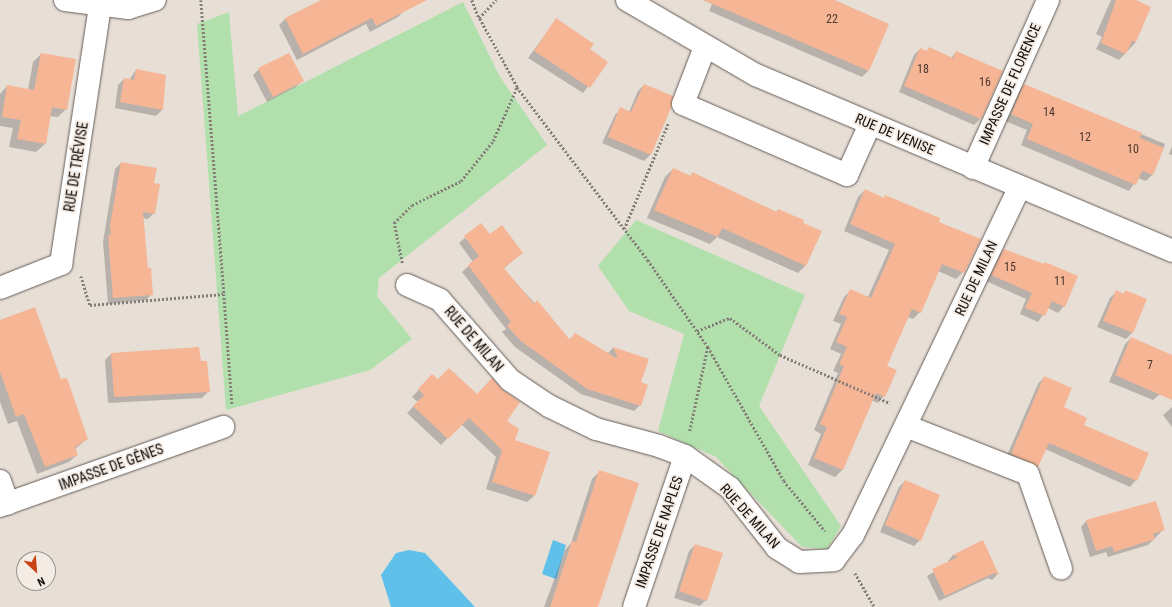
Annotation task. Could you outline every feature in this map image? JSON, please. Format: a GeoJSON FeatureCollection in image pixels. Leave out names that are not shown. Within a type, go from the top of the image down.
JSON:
{"type":"FeatureCollection","features":[{"type":"Feature","properties":{"kind":"street"},"geometry":{"type":"LineString","coordinates":[[65,0],[128,8],[155,0]]}},
{"type":"Feature","properties":{"kind":"street","name":"RUE DE VENISE"},"geometry":{"type":"LineString","coordinates":[[627,0],[705,47],[756,75],[1019,188],[1172,250]]}},
{"type":"Feature","properties":{"kind":"street","name":"IMPASSE DE FLORENCE"},"geometry":{"type":"LineString","coordinates":[[973,168],[1048,0]]}},
{"type":"Feature","properties":{"kind":"street","name":"RUE DE TRÉVISE"},"geometry":{"type":"LineString","coordinates":[[61,264],[100,5]]}},
{"type":"Feature","properties":{"kind":"street"},"geometry":{"type":"LineString","coordinates":[[705,47],[683,104],[847,175],[870,124]]}},
{"type":"Feature","properties":{"kind":"street","name":"RUE DE MILAN"},"geometry":{"type":"LineString","coordinates":[[407,285],[440,300],[510,380],[549,406],[596,429],[659,446],[685,456],[730,488],[777,548],[799,562],[834,560],[853,535],[1019,188]]}},
{"type":"Feature","properties":{"kind":"street"},"geometry":{"type":"LineString","coordinates":[[0,288],[61,264]]}},
{"type":"Feature","properties":{"kind":"street"},"geometry":{"type":"LineString","coordinates":[[909,420],[1028,474],[1060,568]]}},
{"type":"Feature","properties":{"kind":"street","name":"IMPASSE DE GÊNES"},"geometry":{"type":"LineString","coordinates":[[4,505],[223,427]]}},
{"type":"Feature","properties":{"kind":"street","name":"IMPASSE DE NAPLES"},"geometry":{"type":"LineString","coordinates":[[634,607],[685,456]]}},
{"type":"Feature","properties":{"kind":"street"},"geometry":{"type":"LineString","coordinates":[[0,481],[4,505]]}},
{"type":"Feature","properties":{"kind":"path"},"geometry":{"type":"LineString","coordinates":[[201,0],[233,420],[223,427]]}},
{"type":"Feature","properties":{"kind":"path"},"geometry":{"type":"LineString","coordinates":[[472,0],[479,18],[516,87],[624,229],[697,331],[708,347],[784,481],[842,551],[875,607]]}},
{"type":"Feature","properties":{"kind":"path"},"geometry":{"type":"LineString","coordinates":[[479,18],[496,0]]}},
{"type":"Feature","properties":{"kind":"path"},"geometry":{"type":"LineString","coordinates":[[407,285],[394,223],[412,205],[461,181],[493,141],[516,87]]}},
{"type":"Feature","properties":{"kind":"path"},"geometry":{"type":"LineString","coordinates":[[624,229],[672,116],[683,104]]}},
{"type":"Feature","properties":{"kind":"path"},"geometry":{"type":"LineString","coordinates":[[61,264],[78,267],[90,305],[224,294]]}},
{"type":"Feature","properties":{"kind":"path"},"geometry":{"type":"LineString","coordinates":[[697,331],[730,318],[780,355],[909,420]]}},
{"type":"Feature","properties":{"kind":"path"},"geometry":{"type":"LineString","coordinates":[[685,456],[708,347]]}},
{"type":"Feature","properties":{"kind":"green space"},"geometry":{"type":"Polygon","coordinates":[[[463,2],[500,77],[547,145],[379,278],[377,296],[412,339],[370,370],[226,410],[197,24],[229,12],[238,116],[463,2]]]}},
{"type":"Feature","properties":{"kind":"green space"},"geometry":{"type":"Polygon","coordinates":[[[636,220],[805,295],[759,406],[841,526],[827,549],[802,547],[716,457],[658,431],[684,334],[629,311],[598,266],[636,220]]]}},
{"type":"Feature","properties":{"kind":"water"},"geometry":{"type":"Polygon","coordinates":[[[553,540],[566,545],[556,579],[542,574],[553,540]]]}},
{"type":"Feature","properties":{"kind":"water"},"geometry":{"type":"Polygon","coordinates":[[[409,550],[425,553],[475,607],[391,607],[381,575],[396,553],[409,550]]]}},
{"type":"Feature","properties":{"kind":"building"},"geometry":{"type":"Polygon","coordinates":[[[321,0],[427,0],[376,26],[372,18],[303,54],[285,18],[321,0]]]}},
{"type":"Feature","properties":{"kind":"building"},"geometry":{"type":"Polygon","coordinates":[[[703,0],[834,0],[889,24],[869,71],[703,0]]]}},
{"type":"Feature","properties":{"kind":"building"},"geometry":{"type":"Polygon","coordinates":[[[1116,0],[1136,0],[1151,7],[1136,42],[1132,41],[1126,54],[1101,43],[1116,0]]]}},
{"type":"Feature","properties":{"kind":"building"},"geometry":{"type":"Polygon","coordinates":[[[556,18],[594,44],[590,49],[608,62],[590,88],[534,51],[556,18]]]}},
{"type":"Feature","properties":{"kind":"building"},"geometry":{"type":"Polygon","coordinates":[[[929,47],[953,58],[956,51],[1003,71],[981,119],[904,86],[920,48],[927,51],[929,47]]]}},
{"type":"Feature","properties":{"kind":"building"},"geometry":{"type":"Polygon","coordinates":[[[41,53],[76,59],[67,110],[52,107],[46,144],[17,139],[21,120],[2,117],[7,85],[34,90],[41,53]]]}},
{"type":"Feature","properties":{"kind":"building"},"geometry":{"type":"Polygon","coordinates":[[[289,53],[304,81],[273,97],[258,68],[289,53]]]}},
{"type":"Feature","properties":{"kind":"building"},"geometry":{"type":"Polygon","coordinates":[[[136,69],[166,75],[163,110],[120,102],[124,78],[134,80],[136,69]]]}},
{"type":"Feature","properties":{"kind":"building"},"geometry":{"type":"Polygon","coordinates":[[[644,84],[673,96],[671,108],[651,155],[608,137],[620,107],[631,112],[644,84]]]}},
{"type":"Feature","properties":{"kind":"building"},"geometry":{"type":"Polygon","coordinates":[[[1024,84],[1142,133],[1140,138],[1164,148],[1153,175],[1142,171],[1136,185],[1027,139],[1033,124],[1011,114],[1024,84]]]}},
{"type":"Feature","properties":{"kind":"building"},"geometry":{"type":"Polygon","coordinates":[[[121,162],[157,168],[154,183],[160,184],[155,214],[143,212],[148,268],[151,268],[153,295],[113,298],[108,235],[111,235],[110,225],[121,162]]]}},
{"type":"Feature","properties":{"kind":"building"},"geometry":{"type":"Polygon","coordinates":[[[673,168],[691,176],[692,172],[777,212],[778,209],[804,220],[803,223],[822,231],[806,266],[722,228],[718,237],[654,210],[673,168]]]}},
{"type":"Feature","properties":{"kind":"building"},"geometry":{"type":"Polygon","coordinates":[[[865,189],[884,198],[885,195],[940,218],[939,222],[981,239],[964,273],[942,264],[921,313],[912,309],[887,366],[897,370],[885,397],[876,393],[843,470],[814,458],[827,427],[820,424],[844,366],[839,364],[847,347],[836,342],[847,317],[839,314],[850,289],[871,298],[895,244],[850,224],[865,189]]]}},
{"type":"Feature","properties":{"kind":"building"},"geometry":{"type":"Polygon","coordinates":[[[481,223],[490,234],[502,225],[523,253],[504,268],[534,304],[537,300],[570,340],[575,333],[618,359],[613,347],[649,359],[641,382],[648,385],[641,406],[587,389],[521,341],[507,326],[511,322],[468,265],[479,256],[464,236],[481,223]]]}},
{"type":"Feature","properties":{"kind":"building"},"geometry":{"type":"Polygon","coordinates":[[[1004,249],[1044,264],[1045,262],[1078,276],[1065,307],[1052,301],[1045,316],[1025,308],[1032,293],[991,275],[1004,249]]]}},
{"type":"Feature","properties":{"kind":"building"},"geometry":{"type":"Polygon","coordinates":[[[1116,290],[1124,294],[1125,290],[1147,299],[1133,333],[1103,321],[1116,290]]]}},
{"type":"Feature","properties":{"kind":"building"},"geometry":{"type":"Polygon","coordinates":[[[35,307],[61,379],[67,378],[88,439],[75,447],[78,455],[45,467],[24,414],[16,417],[0,372],[0,320],[35,307]]]}},
{"type":"Feature","properties":{"kind":"building"},"geometry":{"type":"Polygon","coordinates":[[[1131,337],[1172,355],[1172,400],[1115,375],[1131,337]]]}},
{"type":"Feature","properties":{"kind":"building"},"geometry":{"type":"Polygon","coordinates":[[[199,347],[201,361],[207,361],[210,392],[114,397],[111,353],[199,347]]]}},
{"type":"Feature","properties":{"kind":"building"},"geometry":{"type":"Polygon","coordinates":[[[449,368],[477,394],[492,378],[503,390],[520,402],[507,421],[519,429],[515,440],[550,452],[535,496],[492,482],[502,450],[469,418],[448,439],[413,406],[424,395],[418,389],[432,374],[438,379],[449,368]]]}},
{"type":"Feature","properties":{"kind":"building"},"geometry":{"type":"Polygon","coordinates":[[[1044,376],[1072,388],[1064,407],[1087,418],[1084,425],[1149,453],[1137,481],[1049,443],[1038,467],[1011,454],[1044,376]]]}},
{"type":"Feature","properties":{"kind":"building"},"geometry":{"type":"Polygon","coordinates":[[[599,470],[639,483],[598,607],[550,607],[572,541],[576,542],[599,470]]]}},
{"type":"Feature","properties":{"kind":"building"},"geometry":{"type":"Polygon","coordinates":[[[905,480],[940,495],[921,541],[885,525],[905,480]]]}},
{"type":"Feature","properties":{"kind":"building"},"geometry":{"type":"Polygon","coordinates":[[[1156,501],[1165,530],[1153,534],[1155,539],[1114,552],[1112,546],[1096,551],[1086,520],[1156,501]]]}},
{"type":"Feature","properties":{"kind":"building"},"geometry":{"type":"Polygon","coordinates":[[[983,540],[999,575],[994,573],[945,596],[932,569],[958,557],[953,555],[983,540]]]}},
{"type":"Feature","properties":{"kind":"building"},"geometry":{"type":"Polygon","coordinates":[[[695,544],[723,553],[707,601],[679,591],[695,544]]]}}]}
